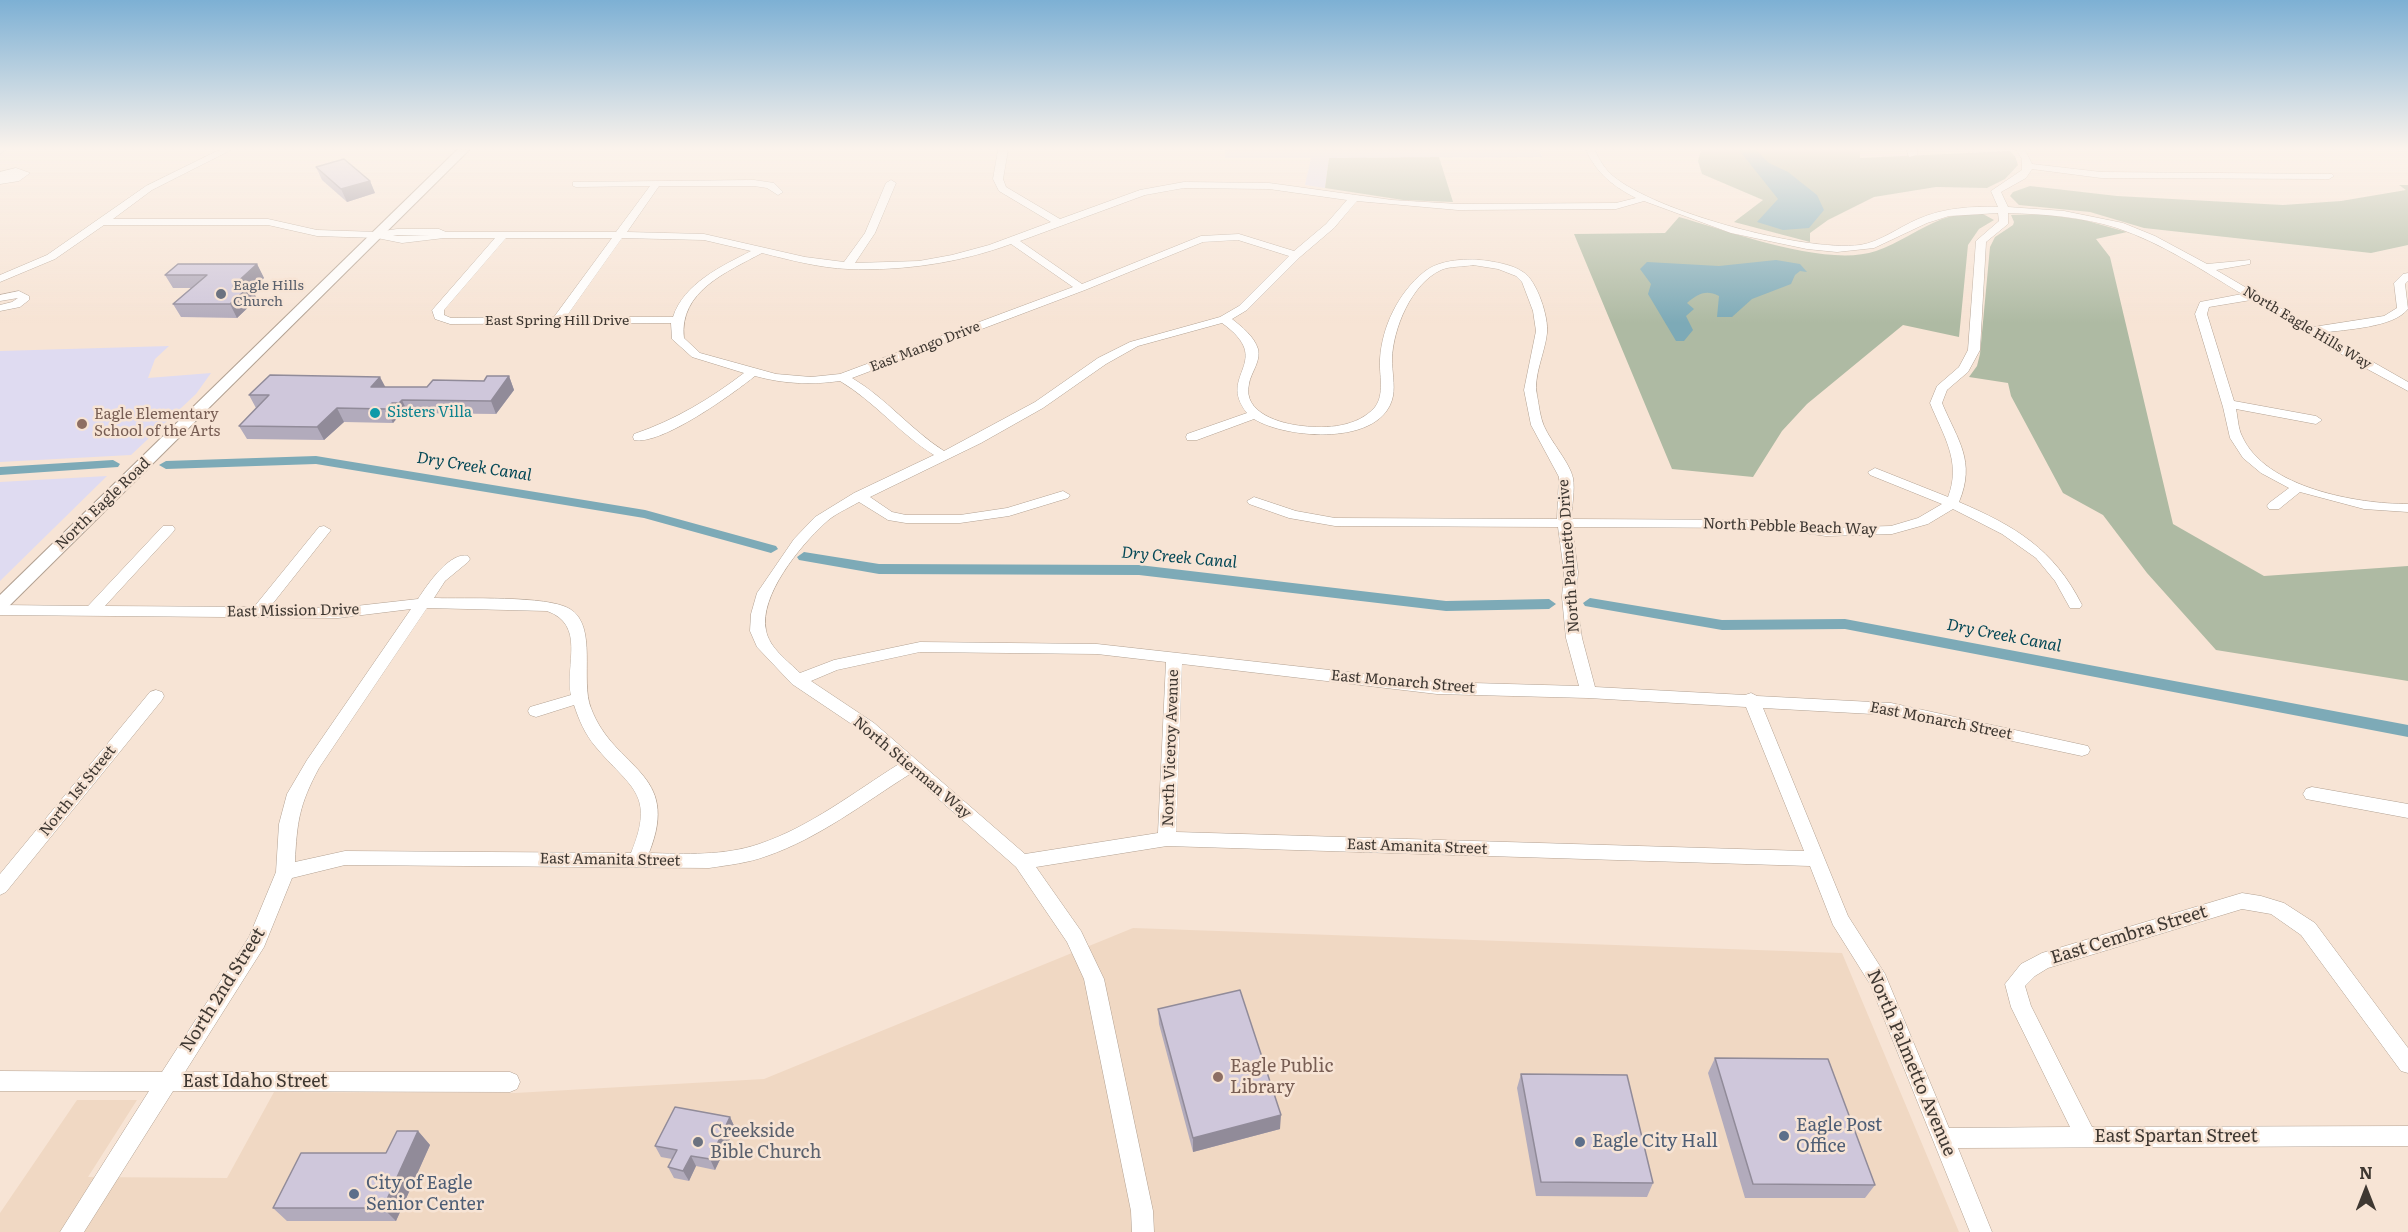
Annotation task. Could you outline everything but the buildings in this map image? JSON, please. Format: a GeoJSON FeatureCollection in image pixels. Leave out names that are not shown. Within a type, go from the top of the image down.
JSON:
{"type":"FeatureCollection","features":[{"type":"Feature","properties":{"kind":"main road","name":"North Eagle Road"},"geometry":{"type":"LineString","coordinates":[[0,605],[405,207]]}},
{"type":"Feature","properties":{"kind":"street"},"geometry":{"type":"LineString","coordinates":[[0,279],[51,257],[122,207]]}},
{"type":"Feature","properties":{"kind":"street"},"geometry":{"type":"LineString","coordinates":[[557,321],[640,207]]}},
{"type":"Feature","properties":{"kind":"street"},"geometry":{"type":"LineString","coordinates":[[847,266],[870,233],[881,207]]}},
{"type":"Feature","properties":{"kind":"street"},"geometry":{"type":"LineString","coordinates":[[1033,207],[1059,223]]}},
{"type":"Feature","properties":{"kind":"street"},"geometry":{"type":"LineString","coordinates":[[102,222],[268,222],[317,232],[377,235],[397,232],[440,232],[444,235],[676,235],[704,237],[847,266],[919,264],[953,258],[1012,240],[1096,207]]}},
{"type":"Feature","properties":{"kind":"street","name":"North Stierman Way"},"geometry":{"type":"LineString","coordinates":[[1143,1232],[1142,1211],[1094,979],[1074,937],[1022,862],[868,727],[798,680],[765,647],[758,631],[758,614],[762,596],[786,558],[820,520],[859,496],[944,456],[1039,405],[1102,361],[1134,345],[1224,319],[1243,308],[1296,255],[1330,226],[1346,207]]}},
{"type":"Feature","properties":{"kind":"street","name":"North Eagle Hills Way"},"geometry":{"type":"LineString","coordinates":[[1672,207],[1722,225],[1796,244],[1841,249],[1862,248],[1876,244],[1929,217],[1947,212],[2003,211],[2067,214],[2103,221],[2150,237],[2408,387]]}},
{"type":"Feature","properties":{"kind":"street"},"geometry":{"type":"LineString","coordinates":[[1951,505],[1960,483],[1961,469],[1957,453],[1936,403],[1941,389],[1964,369],[1974,350],[1981,241],[2004,222],[2002,207]]}},
{"type":"Feature","properties":{"kind":"street","name":"East Spring Hill Drive"},"geometry":{"type":"LineString","coordinates":[[503,235],[438,310],[439,317],[450,321],[677,320]]}},
{"type":"Feature","properties":{"kind":"street","name":"East Mango Drive"},"geometry":{"type":"LineString","coordinates":[[677,320],[678,339],[696,355],[792,381],[842,377],[1211,237],[1239,237],[1296,255]]}},
{"type":"Feature","properties":{"kind":"street"},"geometry":{"type":"LineString","coordinates":[[1012,240],[1081,288]]}},
{"type":"Feature","properties":{"kind":"street"},"geometry":{"type":"LineString","coordinates":[[677,320],[692,294],[708,278],[761,250]]}},
{"type":"Feature","properties":{"kind":"street","name":"North Palmetto Drive"},"geometry":{"type":"LineString","coordinates":[[1255,414],[1273,424],[1292,430],[1314,432],[1341,430],[1364,423],[1377,413],[1387,396],[1388,339],[1395,318],[1409,294],[1427,275],[1439,267],[1473,262],[1500,266],[1520,274],[1527,281],[1539,310],[1542,331],[1530,390],[1537,425],[1566,477],[1564,522],[1571,572],[1569,597],[1574,638],[1588,692]]}},
{"type":"Feature","properties":{"kind":"street","name":"North Eagle Hills Way"},"geometry":{"type":"LineString","coordinates":[[2205,268],[2246,262]]}},
{"type":"Feature","properties":{"kind":"street"},"geometry":{"type":"LineString","coordinates":[[2312,331],[2387,319],[2398,314],[2403,308],[2399,283],[2407,276]]}},
{"type":"Feature","properties":{"kind":"street"},"geometry":{"type":"LineString","coordinates":[[2253,296],[2204,304],[2201,314],[2229,405],[2235,437],[2243,449],[2276,476],[2298,487],[2332,499],[2368,506],[2408,508]]}},
{"type":"Feature","properties":{"kind":"street"},"geometry":{"type":"LineString","coordinates":[[1192,437],[1255,414],[1244,400],[1242,390],[1252,362],[1252,350],[1240,331],[1224,319]]}},
{"type":"Feature","properties":{"kind":"street"},"geometry":{"type":"LineString","coordinates":[[639,437],[666,428],[705,409],[753,372]]}},
{"type":"Feature","properties":{"kind":"street"},"geometry":{"type":"LineString","coordinates":[[842,377],[858,385],[925,445],[944,456]]}},
{"type":"Feature","properties":{"kind":"street"},"geometry":{"type":"LineString","coordinates":[[2229,405],[2316,420]]}},
{"type":"Feature","properties":{"kind":"street"},"geometry":{"type":"LineString","coordinates":[[1875,472],[1999,526],[2040,554],[2064,582],[2075,605]]}},
{"type":"Feature","properties":{"kind":"street"},"geometry":{"type":"LineString","coordinates":[[2274,506],[2298,487]]}},
{"type":"Feature","properties":{"kind":"street"},"geometry":{"type":"LineString","coordinates":[[859,496],[888,516],[906,519],[960,519],[1009,512],[1063,495]]}},
{"type":"Feature","properties":{"kind":"street","name":"North Pebble Beach Way"},"geometry":{"type":"LineString","coordinates":[[1254,501],[1278,512],[1307,519],[1335,522],[1769,524],[1826,532],[1892,530],[1923,521],[1951,505]]}},
{"type":"Feature","properties":{"kind":"street"},"geometry":{"type":"LineString","coordinates":[[92,611],[168,529]]}},
{"type":"Feature","properties":{"kind":"street"},"geometry":{"type":"LineString","coordinates":[[258,612],[324,530]]}},
{"type":"Feature","properties":{"kind":"street","name":"North 2nd Street"},"geometry":{"type":"LineString","coordinates":[[71,1232],[257,941],[285,872],[288,824],[296,794],[313,764],[440,578],[463,559]]}},
{"type":"Feature","properties":{"kind":"street","name":"East Mission Drive"},"geometry":{"type":"LineString","coordinates":[[0,610],[338,613],[423,603],[549,606],[566,613],[576,624],[579,635],[576,669],[579,698],[595,733],[634,775],[649,803],[648,832],[637,860]]}},
{"type":"Feature","properties":{"kind":"street","name":"East Monarch Street"},"geometry":{"type":"LineString","coordinates":[[798,680],[834,665],[920,647],[956,645],[1096,649],[1437,688],[1751,699],[1891,709],[2082,750]]}},
{"type":"Feature","properties":{"kind":"street","name":"North Viceroy Avenue"},"geometry":{"type":"LineString","coordinates":[[1167,839],[1174,657]]}},
{"type":"Feature","properties":{"kind":"street","name":"North 1st Street"},"geometry":{"type":"LineString","coordinates":[[0,887],[156,696]]}},
{"type":"Feature","properties":{"kind":"street"},"geometry":{"type":"LineString","coordinates":[[536,711],[579,698]]}},
{"type":"Feature","properties":{"kind":"street","name":"North Palmetto Avenue"},"geometry":{"type":"LineString","coordinates":[[1751,699],[1840,919],[1878,980],[1981,1232]]}},
{"type":"Feature","properties":{"kind":"street","name":"East Amanita Street"},"geometry":{"type":"LineString","coordinates":[[285,872],[336,860],[370,858],[710,861],[762,851],[809,828],[911,765]]}},
{"type":"Feature","properties":{"kind":"street"},"geometry":{"type":"LineString","coordinates":[[2312,794],[2408,811]]}},
{"type":"Feature","properties":{"kind":"street","name":"East Amanita Street"},"geometry":{"type":"LineString","coordinates":[[1022,862],[1167,839],[1815,859]]}},
{"type":"Feature","properties":{"kind":"street","name":"East Cembra Street"},"geometry":{"type":"LineString","coordinates":[[2086,1138],[2021,1007],[2015,984],[2028,970],[2042,961],[2242,901],[2258,901],[2276,906],[2293,916],[2308,929],[2408,1065]]}},
{"type":"Feature","properties":{"kind":"street","name":"East Idaho Street"},"geometry":{"type":"LineString","coordinates":[[0,1081],[510,1082]]}},
{"type":"Feature","properties":{"kind":"street","name":"East Spartan Street"},"geometry":{"type":"LineString","coordinates":[[1944,1138],[2408,1136]]}},
{"type":"Feature","properties":{"kind":"shaded area","name":"Eagle Elementary School of the Arts"},"geometry":{"type":"Polygon","coordinates":[[[169,346],[155,359],[148,378],[211,373],[196,394],[131,455],[0,462],[0,351],[169,346]]]}},
{"type":"Feature","properties":{"kind":"shaded area"},"geometry":{"type":"Polygon","coordinates":[[[107,476],[0,581],[0,482],[107,476]]]}},
{"type":"Feature","properties":{"kind":"shaded area"},"geometry":{"type":"Polygon","coordinates":[[[1133,928],[1842,953],[1959,1232],[0,1232],[0,1213],[77,1100],[137,1100],[88,1177],[227,1178],[274,1092],[515,1093],[764,1079],[1133,928]]]}},
{"type":"Feature","properties":{"kind":"green space"},"geometry":{"type":"Polygon","coordinates":[[[1753,207],[1853,207],[1828,220],[1810,233],[1810,242],[1734,222],[1753,207]]]}},
{"type":"Feature","properties":{"kind":"green space"},"geometry":{"type":"Polygon","coordinates":[[[2044,207],[2408,207],[2408,245],[2371,253],[2144,228],[2090,212],[2044,207]]]}},
{"type":"Feature","properties":{"kind":"green space"},"geometry":{"type":"Polygon","coordinates":[[[1983,214],[1994,220],[1979,229],[1968,245],[1959,337],[1903,325],[1807,404],[1782,431],[1753,477],[1672,469],[1574,234],[1665,233],[1679,217],[1777,246],[1831,255],[1855,255],[1884,248],[1947,217],[1983,214]]]}},
{"type":"Feature","properties":{"kind":"green space"},"geometry":{"type":"Polygon","coordinates":[[[2042,214],[2084,220],[2127,232],[2096,239],[2110,257],[2173,524],[2264,576],[2408,566],[2408,681],[2216,650],[2147,573],[2103,515],[2063,493],[2011,396],[2008,383],[1969,377],[1977,366],[1980,354],[1990,247],[1995,237],[2013,225],[2011,215],[2042,214]]]}},
{"type":"Feature","properties":{"kind":"water"},"geometry":{"type":"Polygon","coordinates":[[[1770,207],[1823,207],[1824,210],[1809,228],[1783,230],[1757,222],[1770,207]]]}},
{"type":"Feature","properties":{"kind":"water"},"geometry":{"type":"Polygon","coordinates":[[[1776,260],[1800,264],[1807,272],[1800,271],[1795,275],[1791,284],[1752,299],[1732,317],[1717,317],[1719,296],[1710,293],[1698,295],[1687,303],[1694,309],[1686,316],[1693,330],[1684,341],[1676,341],[1648,294],[1651,284],[1640,269],[1647,262],[1719,266],[1776,260]]]}},
{"type":"Feature","properties":{"kind":"waterway","name":"Dry Creek Canal"},"geometry":{"type":"LineString","coordinates":[[166,465],[316,460],[645,514],[771,549]]}},
{"type":"Feature","properties":{"kind":"waterway","name":"Dry Creek Canal"},"geometry":{"type":"LineString","coordinates":[[0,471],[113,464]]}},
{"type":"Feature","properties":{"kind":"waterway","name":"Dry Creek Canal"},"geometry":{"type":"LineString","coordinates":[[804,557],[879,569],[1139,570],[1446,606],[1549,604]]}},
{"type":"Feature","properties":{"kind":"waterway","name":"Dry Creek Canal"},"geometry":{"type":"LineString","coordinates":[[1590,603],[1722,625],[1845,624],[2408,731]]}},
{"type":"Feature","properties":{"kind":"place","name":"Eagle Hills Church"},"geometry":{"type":"Point","coordinates":[221,294]}},
{"type":"Feature","properties":{"kind":"place","name":"Sisters Villa"},"geometry":{"type":"Point","coordinates":[375,413]}},
{"type":"Feature","properties":{"kind":"place","name":"Eagle Elementary School of the Arts"},"geometry":{"type":"Point","coordinates":[82,424]}},
{"type":"Feature","properties":{"kind":"place","name":"Eagle Public Library"},"geometry":{"type":"Point","coordinates":[1218,1077]}},
{"type":"Feature","properties":{"kind":"place","name":"Eagle Post Office"},"geometry":{"type":"Point","coordinates":[1784,1136]}},
{"type":"Feature","properties":{"kind":"place","name":"Creekside Bible Church"},"geometry":{"type":"Point","coordinates":[698,1142]}},
{"type":"Feature","properties":{"kind":"place","name":"Eagle City Hall"},"geometry":{"type":"Point","coordinates":[1580,1142]}},
{"type":"Feature","properties":{"kind":"place","name":"City of Eagle Senior Center"},"geometry":{"type":"Point","coordinates":[354,1194]}}]}
